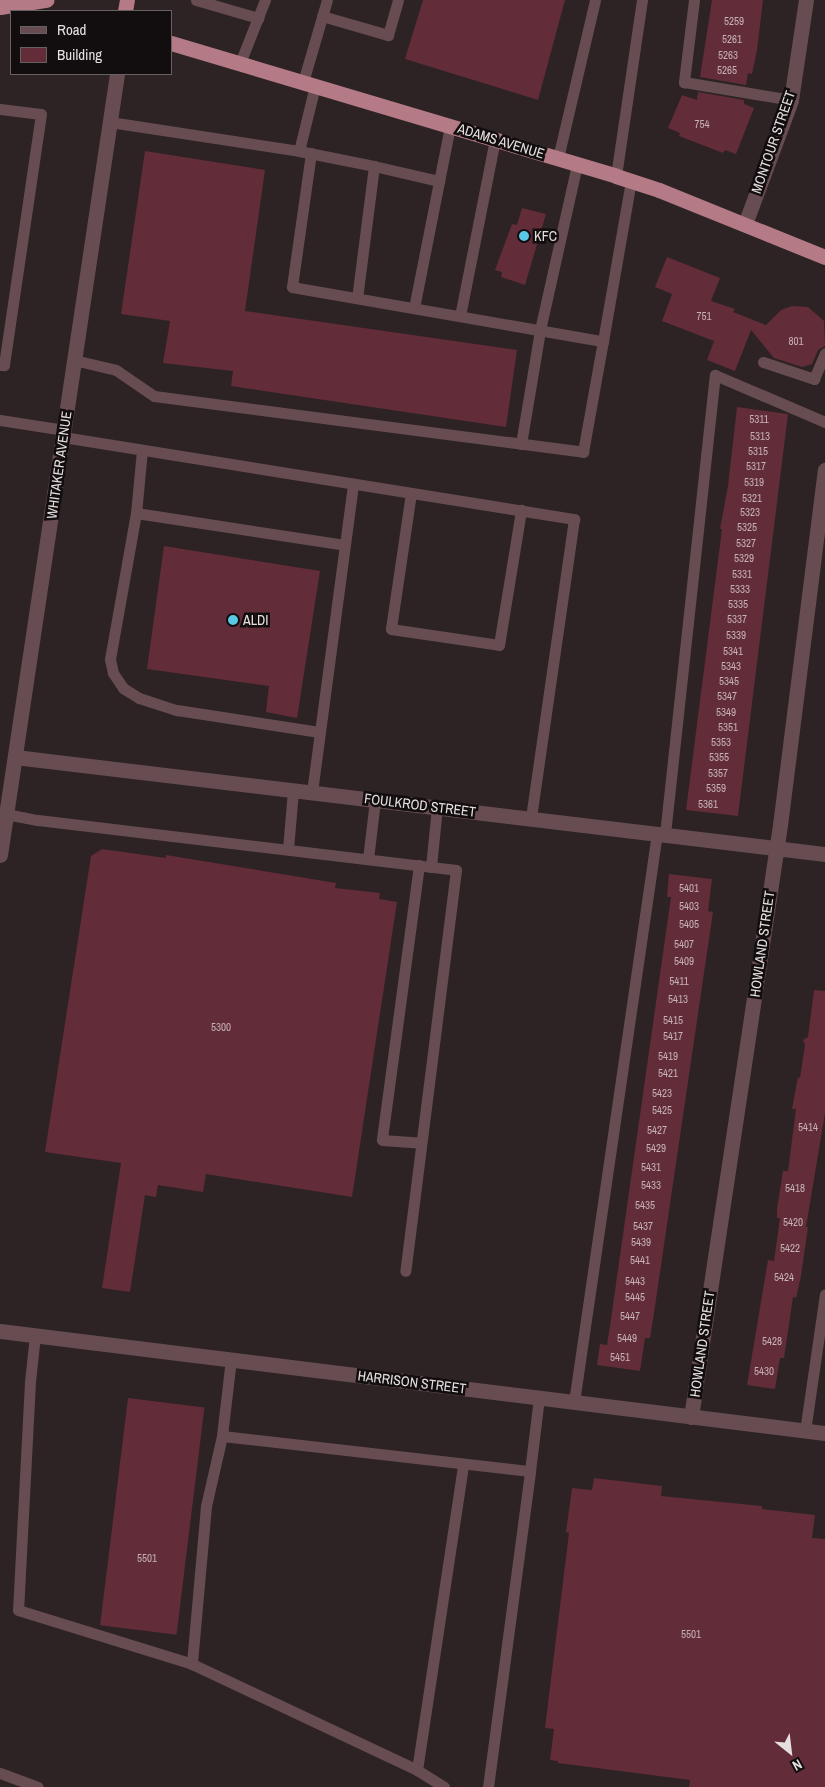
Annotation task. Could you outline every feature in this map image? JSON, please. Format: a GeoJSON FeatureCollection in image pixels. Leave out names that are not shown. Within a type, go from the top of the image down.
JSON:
{"type":"FeatureCollection","features":[{"type":"Feature","properties":{"kind":"highway"},"geometry":{"type":"LineString","coordinates":[[0,9],[46,0]]}},
{"type":"Feature","properties":{"kind":"highway","name":"ADAMS AVENUE"},"geometry":{"type":"LineString","coordinates":[[172,43],[616,176],[825,257]]}},
{"type":"Feature","properties":{"kind":"street","name":"MONTOUR STREET"},"geometry":{"type":"LineString","coordinates":[[744,224],[791,100],[806,0]]}},
{"type":"Feature","properties":{"kind":"street","name":"WHITAKER AVENUE"},"geometry":{"type":"LineString","coordinates":[[0,855],[116,75]]}},
{"type":"Feature","properties":{"kind":"street","name":"HOWLAND STREET"},"geometry":{"type":"LineString","coordinates":[[691,1417],[776,848],[825,470]]}},
{"type":"Feature","properties":{"kind":"street","name":"FOULKROD STREET"},"geometry":{"type":"LineString","coordinates":[[15,757],[825,854]]}},
{"type":"Feature","properties":{"kind":"street","name":"HARRISON STREET"},"geometry":{"type":"LineString","coordinates":[[0,1330],[825,1433]]}},
{"type":"Feature","properties":{"kind":"lane"},"geometry":{"type":"LineString","coordinates":[[196,0],[258,18]]}},
{"type":"Feature","properties":{"kind":"lane"},"geometry":{"type":"LineString","coordinates":[[240,63],[265,0]]}},
{"type":"Feature","properties":{"kind":"lane"},"geometry":{"type":"LineString","coordinates":[[299,151],[309,84],[322,16],[327,0]]}},
{"type":"Feature","properties":{"kind":"lane"},"geometry":{"type":"LineString","coordinates":[[322,16],[388,35],[398,0]]}},
{"type":"Feature","properties":{"kind":"lane"},"geometry":{"type":"LineString","coordinates":[[558,158],[595,0]]}},
{"type":"Feature","properties":{"kind":"lane"},"geometry":{"type":"LineString","coordinates":[[616,176],[642,0]]}},
{"type":"Feature","properties":{"kind":"lane"},"geometry":{"type":"LineString","coordinates":[[694,0],[684,82],[791,100]]}},
{"type":"Feature","properties":{"kind":"lane"},"geometry":{"type":"LineString","coordinates":[[0,109],[41,114],[4,365],[0,365]]}},
{"type":"Feature","properties":{"kind":"lane"},"geometry":{"type":"LineString","coordinates":[[110,122],[311,153],[439,182]]}},
{"type":"Feature","properties":{"kind":"lane"},"geometry":{"type":"LineString","coordinates":[[414,308],[450,126]]}},
{"type":"Feature","properties":{"kind":"lane"},"geometry":{"type":"LineString","coordinates":[[460,316],[495,139]]}},
{"type":"Feature","properties":{"kind":"lane"},"geometry":{"type":"LineString","coordinates":[[311,153],[292,287],[603,341]]}},
{"type":"Feature","properties":{"kind":"lane"},"geometry":{"type":"LineString","coordinates":[[521,444],[540,330],[577,164]]}},
{"type":"Feature","properties":{"kind":"lane"},"geometry":{"type":"LineString","coordinates":[[357,298],[374,166]]}},
{"type":"Feature","properties":{"kind":"lane"},"geometry":{"type":"LineString","coordinates":[[74,360],[116,370],[154,396],[583,452],[631,181]]}},
{"type":"Feature","properties":{"kind":"lane"},"geometry":{"type":"LineString","coordinates":[[763,362],[814,379],[825,353]]}},
{"type":"Feature","properties":{"kind":"lane"},"geometry":{"type":"LineString","coordinates":[[574,1402],[661,834],[715,375],[825,422]]}},
{"type":"Feature","properties":{"kind":"lane"},"geometry":{"type":"LineString","coordinates":[[0,420],[142,450],[574,519],[531,818]]}},
{"type":"Feature","properties":{"kind":"lane"},"geometry":{"type":"LineString","coordinates":[[142,450],[136,514],[110,659],[113,674],[123,688],[138,698],[177,710],[319,732]]}},
{"type":"Feature","properties":{"kind":"lane"},"geometry":{"type":"LineString","coordinates":[[312,792],[353,484]]}},
{"type":"Feature","properties":{"kind":"lane"},"geometry":{"type":"LineString","coordinates":[[411,493],[391,629],[499,645],[521,510]]}},
{"type":"Feature","properties":{"kind":"lane"},"geometry":{"type":"LineString","coordinates":[[136,514],[345,545]]}},
{"type":"Feature","properties":{"kind":"lane"},"geometry":{"type":"LineString","coordinates":[[288,849],[293,791]]}},
{"type":"Feature","properties":{"kind":"lane"},"geometry":{"type":"LineString","coordinates":[[368,859],[375,800]]}},
{"type":"Feature","properties":{"kind":"lane"},"geometry":{"type":"LineString","coordinates":[[421,1142],[382,1140],[425,866],[437,807]]}},
{"type":"Feature","properties":{"kind":"lane"},"geometry":{"type":"LineString","coordinates":[[6,814],[38,820],[456,870],[405,1271]]}},
{"type":"Feature","properties":{"kind":"lane"},"geometry":{"type":"LineString","coordinates":[[805,1430],[825,1294]]}},
{"type":"Feature","properties":{"kind":"lane"},"geometry":{"type":"LineString","coordinates":[[35,1335],[30,1382],[18,1610],[192,1664],[417,1770],[444,1787]]}},
{"type":"Feature","properties":{"kind":"lane"},"geometry":{"type":"LineString","coordinates":[[192,1664],[206,1506],[222,1436],[231,1359]]}},
{"type":"Feature","properties":{"kind":"lane"},"geometry":{"type":"LineString","coordinates":[[488,1787],[538,1398]]}},
{"type":"Feature","properties":{"kind":"lane"},"geometry":{"type":"LineString","coordinates":[[222,1436],[463,1465],[530,1471]]}},
{"type":"Feature","properties":{"kind":"lane"},"geometry":{"type":"LineString","coordinates":[[417,1770],[463,1465]]}},
{"type":"Feature","properties":{"kind":"lane"},"geometry":{"type":"LineString","coordinates":[[0,1773],[38,1787]]}},
{"type":"Feature","properties":{"kind":"building"},"geometry":{"type":"Polygon","coordinates":[[[423,0],[565,0],[538,100],[405,59],[423,0]]]}},
{"type":"Feature","properties":{"kind":"building"},"geometry":{"type":"Polygon","coordinates":[[[712,0],[763,0],[757,50],[752,74],[748,73],[746,85],[700,77],[712,0]]]}},
{"type":"Feature","properties":{"kind":"building"},"geometry":{"type":"Polygon","coordinates":[[[698,92],[744,100],[744,104],[754,108],[736,154],[725,150],[723,153],[679,136],[680,133],[668,128],[682,95],[697,100],[698,92]]]}},
{"type":"Feature","properties":{"kind":"building"},"geometry":{"type":"Polygon","coordinates":[[[145,151],[265,170],[245,311],[517,350],[506,427],[231,386],[233,371],[163,363],[170,321],[121,314],[145,151]]]}},
{"type":"Feature","properties":{"kind":"building","name":"KFC"},"geometry":{"type":"Polygon","coordinates":[[[522,208],[546,214],[525,285],[501,277],[502,272],[495,270],[512,224],[517,225],[522,208]]]}},
{"type":"Feature","properties":{"kind":"building"},"geometry":{"type":"Polygon","coordinates":[[[667,257],[720,278],[711,301],[735,309],[733,312],[766,325],[781,310],[792,306],[808,307],[824,321],[825,346],[818,350],[812,364],[802,367],[774,358],[751,330],[735,371],[707,360],[714,341],[662,321],[672,294],[655,287],[667,257]]]}},
{"type":"Feature","properties":{"kind":"building"},"geometry":{"type":"Polygon","coordinates":[[[737,407],[788,414],[738,816],[686,810],[722,529],[720,529],[728,486],[737,407]]]}},
{"type":"Feature","properties":{"kind":"building","name":"ALDI"},"geometry":{"type":"Polygon","coordinates":[[[164,546],[320,571],[297,718],[266,712],[269,686],[147,669],[164,546]]]}},
{"type":"Feature","properties":{"kind":"building"},"geometry":{"type":"Polygon","coordinates":[[[102,849],[166,858],[166,855],[336,883],[335,888],[380,893],[379,899],[397,902],[352,1197],[206,1174],[203,1192],[158,1185],[156,1197],[145,1195],[130,1292],[102,1288],[121,1163],[45,1152],[91,856],[102,849]]]}},
{"type":"Feature","properties":{"kind":"building"},"geometry":{"type":"Polygon","coordinates":[[[669,874],[712,879],[708,911],[713,912],[654,1313],[650,1338],[645,1338],[640,1371],[597,1365],[600,1344],[607,1345],[610,1326],[671,897],[667,897],[669,874]]]}},
{"type":"Feature","properties":{"kind":"building"},"geometry":{"type":"Polygon","coordinates":[[[814,990],[825,991],[825,1113],[806,1227],[808,1227],[801,1276],[796,1298],[793,1297],[784,1358],[780,1358],[775,1389],[747,1385],[768,1260],[774,1261],[780,1218],[777,1218],[777,1209],[783,1171],[788,1171],[796,1109],[792,1109],[798,1077],[800,1078],[805,1045],[803,1040],[808,1037],[814,990]]]}},
{"type":"Feature","properties":{"kind":"building"},"geometry":{"type":"Polygon","coordinates":[[[128,1398],[204,1407],[177,1635],[100,1625],[128,1398]]]}},
{"type":"Feature","properties":{"kind":"building"},"geometry":{"type":"Polygon","coordinates":[[[594,1478],[662,1486],[661,1496],[762,1506],[762,1509],[815,1515],[812,1538],[825,1539],[825,1787],[689,1787],[690,1780],[558,1763],[558,1761],[550,1760],[554,1729],[545,1728],[569,1533],[566,1532],[572,1488],[592,1490],[594,1478]]]}},
{"type":"Feature","properties":{"kind":"place","name":"KFC"},"geometry":{"type":"Point","coordinates":[524,236]}},
{"type":"Feature","properties":{"kind":"place","name":"ALDI"},"geometry":{"type":"Point","coordinates":[233,620]}}]}
